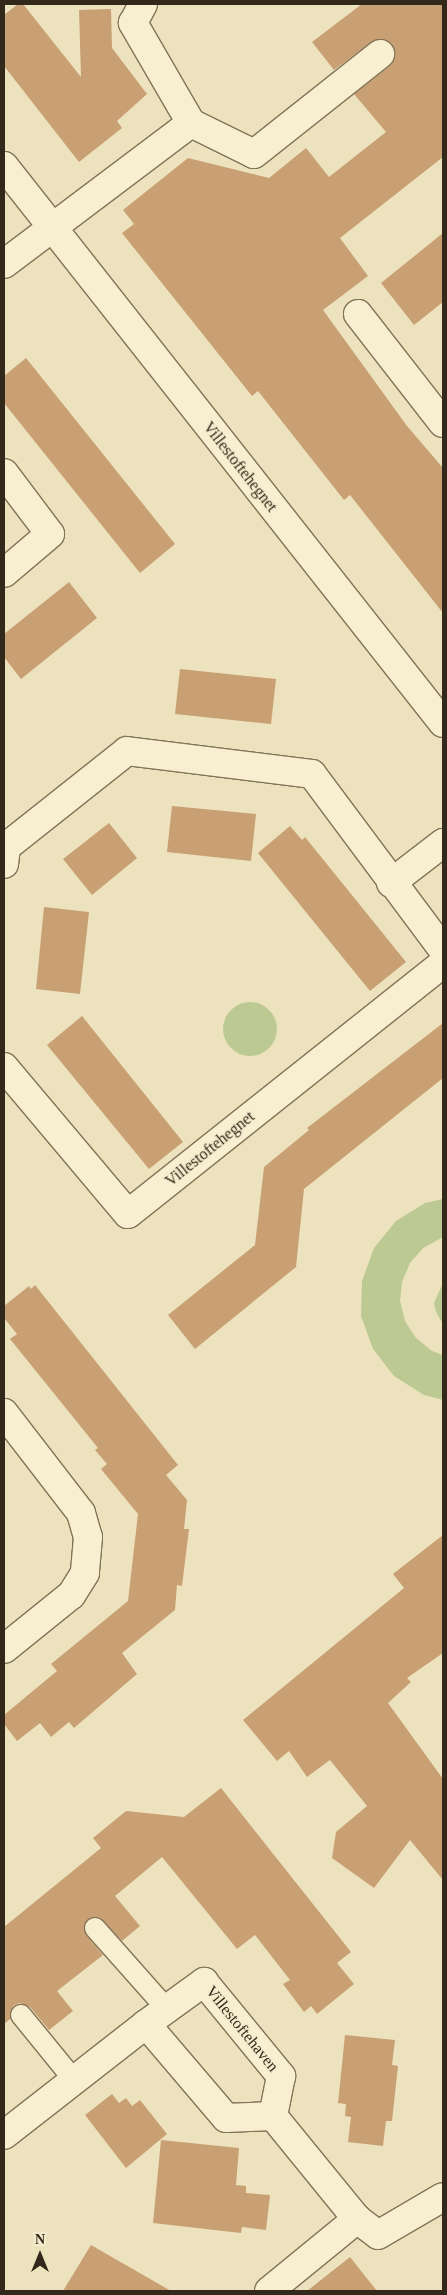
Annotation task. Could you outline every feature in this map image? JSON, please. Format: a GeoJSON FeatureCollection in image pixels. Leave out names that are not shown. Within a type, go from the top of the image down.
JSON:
{"type":"FeatureCollection","features":[{"type":"Feature","properties":{"kind":"street"},"geometry":{"type":"LineString","coordinates":[[143,4],[133,23],[191,122],[254,154],[380,54]]}},
{"type":"Feature","properties":{"kind":"street"},"geometry":{"type":"LineString","coordinates":[[4,264],[191,122]]}},
{"type":"Feature","properties":{"kind":"street","name":"Villestoftehegnet"},"geometry":{"type":"LineString","coordinates":[[4,166],[51,227],[439,708]]}},
{"type":"Feature","properties":{"kind":"street"},"geometry":{"type":"LineString","coordinates":[[358,314],[443,423]]}},
{"type":"Feature","properties":{"kind":"street"},"geometry":{"type":"LineString","coordinates":[[4,473],[50,534],[4,573]]}},
{"type":"Feature","properties":{"kind":"street"},"geometry":{"type":"LineString","coordinates":[[4,864],[6,847],[127,751],[312,774],[391,883],[443,950]]}},
{"type":"Feature","properties":{"kind":"street"},"geometry":{"type":"LineString","coordinates":[[391,883],[443,843]]}},
{"type":"Feature","properties":{"kind":"street","name":"Villestoftehegnet"},"geometry":{"type":"LineString","coordinates":[[4,1067],[128,1214],[443,963]]}},
{"type":"Feature","properties":{"kind":"street"},"geometry":{"type":"LineString","coordinates":[[4,1413],[13,1441],[81,1513],[88,1538],[85,1573],[71,1595],[4,1649]]}},
{"type":"Feature","properties":{"kind":"street","name":"Villestoftehaven"},"geometry":{"type":"LineString","coordinates":[[4,2135],[156,2016],[204,1982],[281,2076],[274,2116]]}},
{"type":"Feature","properties":{"kind":"street"},"geometry":{"type":"LineString","coordinates":[[156,2016],[226,2118],[274,2116],[357,2219],[378,2235],[443,2198]]}},
{"type":"Feature","properties":{"kind":"street"},"geometry":{"type":"LineString","coordinates":[[269,2291],[357,2219]]}},
{"type":"Feature","properties":{"kind":"lane"},"geometry":{"type":"LineString","coordinates":[[95,1928],[156,2016]]}},
{"type":"Feature","properties":{"kind":"lane"},"geometry":{"type":"LineString","coordinates":[[21,2015],[74,2080]]}},
{"type":"Feature","properties":{"kind":"green space"},"geometry":{"type":"Polygon","coordinates":[[[250,1002],[260,1004],[269,1010],[275,1019],[277,1029],[275,1039],[269,1048],[260,1054],[250,1056],[240,1054],[231,1048],[225,1039],[223,1029],[225,1019],[231,1010],[240,1004],[250,1002]]]}},
{"type":"Feature","properties":{"kind":"green space"},"geometry":{"type":"Polygon","coordinates":[[[443,1199],[443,1237],[423,1248],[410,1263],[402,1282],[400,1301],[405,1321],[416,1338],[432,1351],[443,1355],[443,1400],[424,1395],[394,1376],[373,1349],[361,1316],[362,1281],[374,1248],[396,1221],[425,1203],[443,1199]]]}},
{"type":"Feature","properties":{"kind":"green space"},"geometry":{"type":"Polygon","coordinates":[[[443,1283],[443,1324],[436,1312],[434,1303],[443,1283]]]}},
{"type":"Feature","properties":{"kind":"building"},"geometry":{"type":"Polygon","coordinates":[[[18,4],[23,4],[81,77],[79,10],[111,9],[112,48],[147,94],[117,121],[122,128],[79,162],[4,66],[4,15],[18,4]]]}},
{"type":"Feature","properties":{"kind":"building"},"geometry":{"type":"Polygon","coordinates":[[[362,4],[443,4],[443,157],[340,238],[368,276],[323,310],[407,426],[443,468],[443,613],[350,495],[344,500],[258,391],[252,396],[122,233],[134,224],[123,210],[188,158],[269,178],[306,148],[329,177],[386,132],[354,94],[390,66],[395,52],[392,44],[385,39],[371,42],[334,70],[312,42],[362,4]]]}},
{"type":"Feature","properties":{"kind":"building"},"geometry":{"type":"Polygon","coordinates":[[[443,233],[443,302],[414,325],[381,283],[443,233]]]}},
{"type":"Feature","properties":{"kind":"building"},"geometry":{"type":"Polygon","coordinates":[[[26,358],[175,544],[140,573],[4,403],[4,376],[26,358]]]}},
{"type":"Feature","properties":{"kind":"building"},"geometry":{"type":"Polygon","coordinates":[[[69,582],[97,618],[21,679],[4,657],[4,634],[69,582]]]}},
{"type":"Feature","properties":{"kind":"building"},"geometry":{"type":"Polygon","coordinates":[[[180,669],[276,679],[271,724],[175,714],[180,669]]]}},
{"type":"Feature","properties":{"kind":"building"},"geometry":{"type":"Polygon","coordinates":[[[172,806],[256,814],[251,861],[167,852],[172,806]]]}},
{"type":"Feature","properties":{"kind":"building"},"geometry":{"type":"Polygon","coordinates":[[[109,823],[137,858],[92,895],[63,859],[109,823]]]}},
{"type":"Feature","properties":{"kind":"building"},"geometry":{"type":"Polygon","coordinates":[[[290,826],[302,840],[305,837],[406,962],[370,991],[258,853],[290,826]]]}},
{"type":"Feature","properties":{"kind":"building"},"geometry":{"type":"Polygon","coordinates":[[[44,907],[89,912],[80,994],[36,989],[44,907]]]}},
{"type":"Feature","properties":{"kind":"building"},"geometry":{"type":"Polygon","coordinates":[[[82,1016],[183,1142],[149,1169],[47,1045],[82,1016]]]}},
{"type":"Feature","properties":{"kind":"building"},"geometry":{"type":"Polygon","coordinates":[[[443,1023],[443,1078],[304,1189],[296,1267],[195,1349],[168,1315],[255,1245],[264,1167],[309,1130],[307,1128],[443,1023]]]}},
{"type":"Feature","properties":{"kind":"building"},"geometry":{"type":"Polygon","coordinates":[[[35,1285],[178,1465],[166,1475],[187,1500],[184,1529],[189,1529],[182,1586],[177,1585],[175,1610],[122,1653],[137,1674],[74,1728],[69,1722],[51,1737],[40,1723],[17,1741],[4,1724],[4,1715],[57,1671],[51,1664],[128,1601],[138,1514],[101,1469],[107,1464],[95,1450],[98,1448],[10,1339],[17,1334],[4,1318],[4,1306],[29,1286],[31,1289],[35,1285]]]}},
{"type":"Feature","properties":{"kind":"building"},"geometry":{"type":"Polygon","coordinates":[[[443,1535],[443,1653],[407,1678],[411,1682],[388,1703],[443,1779],[443,1880],[410,1840],[374,1888],[332,1858],[336,1832],[367,1806],[330,1760],[307,1777],[289,1751],[277,1761],[243,1720],[404,1588],[393,1574],[443,1535]]]}},
{"type":"Feature","properties":{"kind":"building"},"geometry":{"type":"Polygon","coordinates":[[[221,1788],[351,1952],[337,1963],[354,1984],[317,2014],[311,2006],[304,2012],[283,1984],[290,1980],[255,1935],[237,1949],[162,1857],[115,1896],[140,1926],[122,1941],[99,1917],[92,1917],[84,1924],[86,1935],[103,1955],[57,1991],[73,2011],[49,2030],[30,2007],[19,2003],[13,2006],[10,2019],[4,2024],[4,1927],[101,1848],[93,1838],[126,1811],[184,1817],[221,1788]]]}},
{"type":"Feature","properties":{"kind":"building"},"geometry":{"type":"Polygon","coordinates":[[[345,2035],[395,2040],[392,2065],[398,2066],[392,2121],[386,2121],[383,2146],[348,2142],[351,2117],[345,2116],[346,2104],[338,2103],[345,2035]]]}},
{"type":"Feature","properties":{"kind":"building"},"geometry":{"type":"Polygon","coordinates":[[[112,2094],[119,2103],[126,2098],[132,2106],[140,2100],[167,2134],[126,2168],[85,2115],[112,2094]]]}},
{"type":"Feature","properties":{"kind":"building"},"geometry":{"type":"Polygon","coordinates":[[[161,2140],[239,2148],[236,2185],[246,2186],[246,2193],[270,2195],[266,2230],[242,2227],[241,2233],[153,2223],[161,2140]]]}},
{"type":"Feature","properties":{"kind":"building"},"geometry":{"type":"Polygon","coordinates":[[[91,2245],[171,2291],[63,2291],[91,2245]]]}},
{"type":"Feature","properties":{"kind":"building"},"geometry":{"type":"Polygon","coordinates":[[[350,2257],[377,2291],[307,2291],[350,2257]]]}}]}
